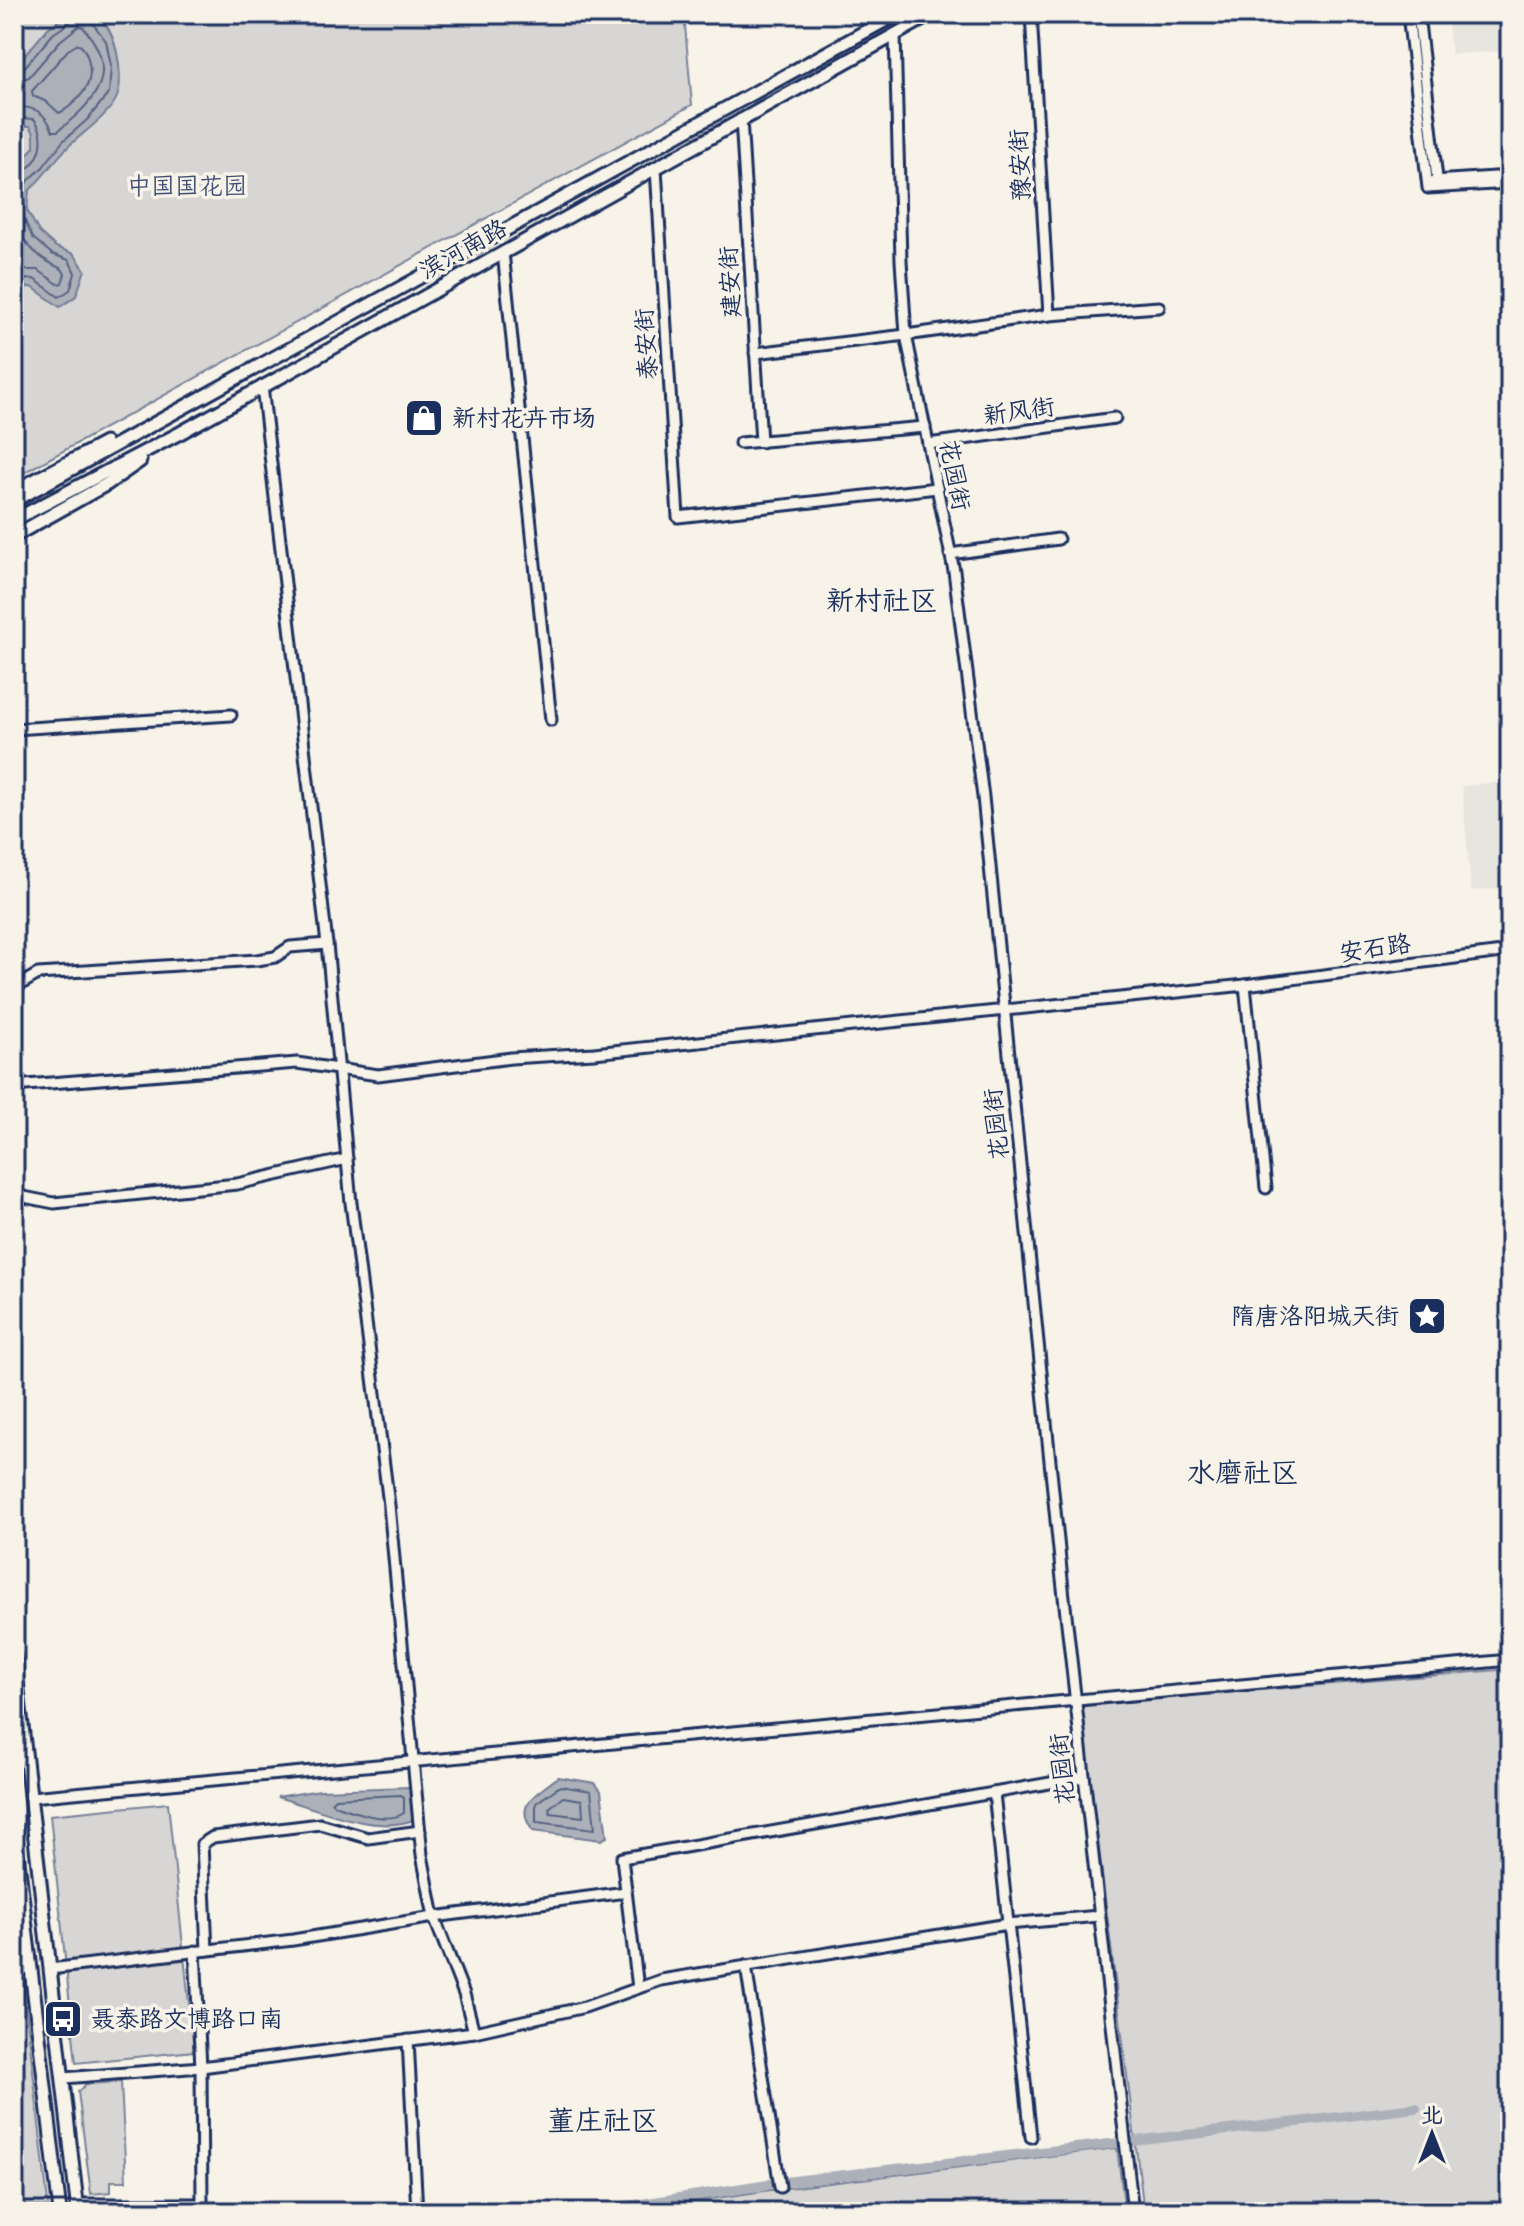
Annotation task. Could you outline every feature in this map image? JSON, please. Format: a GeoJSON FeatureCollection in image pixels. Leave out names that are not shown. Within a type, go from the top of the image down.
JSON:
{"type":"FeatureCollection","features":[{"type":"Feature","properties":{"kind":"main road","name":"滨河南路"},"geometry":{"type":"LineString","coordinates":[[14,501],[897,14]]}},
{"type":"Feature","properties":{"kind":"main road","name":"滨河南路"},"geometry":{"type":"LineString","coordinates":[[14,520],[180,433],[932,14]]}},
{"type":"Feature","properties":{"kind":"main road"},"geometry":{"type":"LineString","coordinates":[[555,202],[564,219]]}},
{"type":"Feature","properties":{"kind":"main road"},"geometry":{"type":"LineString","coordinates":[[14,491],[88,451],[168,416]]}},
{"type":"Feature","properties":{"kind":"main road"},"geometry":{"type":"LineString","coordinates":[[14,536],[107,484],[180,433]]}},
{"type":"Feature","properties":{"kind":"main road"},"geometry":{"type":"LineString","coordinates":[[14,1656],[78,2208]]}},
{"type":"Feature","properties":{"kind":"main road"},"geometry":{"type":"LineString","coordinates":[[14,1827],[60,2212]]}},
{"type":"Feature","properties":{"kind":"street","name":"豫安街"},"geometry":{"type":"LineString","coordinates":[[1031,14],[1049,315]]}},
{"type":"Feature","properties":{"kind":"street"},"geometry":{"type":"LineString","coordinates":[[1408,14],[1433,184]]}},
{"type":"Feature","properties":{"kind":"street"},"geometry":{"type":"LineString","coordinates":[[1418,14],[1433,184]]}},
{"type":"Feature","properties":{"kind":"street","name":"花园街"},"geometry":{"type":"LineString","coordinates":[[895,34],[906,335],[950,554],[983,797],[1075,1700],[1133,2212]]}},
{"type":"Feature","properties":{"kind":"street","name":"建安街"},"geometry":{"type":"LineString","coordinates":[[741,119],[761,442]]}},
{"type":"Feature","properties":{"kind":"street","name":"泰安街"},"geometry":{"type":"LineString","coordinates":[[656,169],[678,517],[937,488]]}},
{"type":"Feature","properties":{"kind":"street"},"geometry":{"type":"LineString","coordinates":[[1433,184],[1510,176]]}},
{"type":"Feature","properties":{"kind":"street"},"geometry":{"type":"LineString","coordinates":[[1433,184],[1510,183]]}},
{"type":"Feature","properties":{"kind":"street"},"geometry":{"type":"LineString","coordinates":[[503,252],[551,720]]}},
{"type":"Feature","properties":{"kind":"street"},"geometry":{"type":"LineString","coordinates":[[755,353],[1049,315],[1159,307]]}},
{"type":"Feature","properties":{"kind":"street"},"geometry":{"type":"LineString","coordinates":[[262,386],[327,944],[347,1159],[389,1505],[420,1831],[434,1917],[464,1994],[474,2032]]}},
{"type":"Feature","properties":{"kind":"street","name":"新风街"},"geometry":{"type":"LineString","coordinates":[[928,444],[1115,418]]}},
{"type":"Feature","properties":{"kind":"street"},"geometry":{"type":"LineString","coordinates":[[740,443],[925,427]]}},
{"type":"Feature","properties":{"kind":"street"},"geometry":{"type":"LineString","coordinates":[[950,554],[1058,539]]}},
{"type":"Feature","properties":{"kind":"street"},"geometry":{"type":"LineString","coordinates":[[14,729],[231,715]]}},
{"type":"Feature","properties":{"kind":"street"},"geometry":{"type":"LineString","coordinates":[[14,993],[21,984],[38,974],[257,960],[275,957],[290,947],[327,944]]}},
{"type":"Feature","properties":{"kind":"street","name":"安石路"},"geometry":{"type":"LineString","coordinates":[[14,1086],[297,1063],[378,1075],[511,1058],[594,1053],[1245,985],[1510,951]]}},
{"type":"Feature","properties":{"kind":"street"},"geometry":{"type":"LineString","coordinates":[[1245,985],[1266,1188]]}},
{"type":"Feature","properties":{"kind":"street"},"geometry":{"type":"LineString","coordinates":[[14,1195],[54,1203],[191,1189],[237,1184],[347,1159]]}},
{"type":"Feature","properties":{"kind":"street"},"geometry":{"type":"LineString","coordinates":[[31,1797],[1510,1660]]}},
{"type":"Feature","properties":{"kind":"street"},"geometry":{"type":"LineString","coordinates":[[638,1988],[622,1858],[1084,1777]]}},
{"type":"Feature","properties":{"kind":"street"},"geometry":{"type":"LineString","coordinates":[[994,1793],[1031,2137]]}},
{"type":"Feature","properties":{"kind":"street"},"geometry":{"type":"LineString","coordinates":[[207,1950],[202,1844],[213,1837],[320,1824],[368,1838],[420,1831]]}},
{"type":"Feature","properties":{"kind":"street"},"geometry":{"type":"LineString","coordinates":[[15,1842],[35,1839]]}},
{"type":"Feature","properties":{"kind":"street"},"geometry":{"type":"LineString","coordinates":[[16,1860],[37,1858]]}},
{"type":"Feature","properties":{"kind":"street"},"geometry":{"type":"LineString","coordinates":[[50,1969],[293,1940],[434,1917],[626,1892]]}},
{"type":"Feature","properties":{"kind":"street"},"geometry":{"type":"LineString","coordinates":[[64,2078],[201,2067],[474,2032],[585,2007],[661,1980],[1008,1924],[1099,1916]]}},
{"type":"Feature","properties":{"kind":"street"},"geometry":{"type":"LineString","coordinates":[[78,2208],[202,2204],[201,2067],[195,1951]]}},
{"type":"Feature","properties":{"kind":"street"},"geometry":{"type":"LineString","coordinates":[[746,1966],[780,2187]]}},
{"type":"Feature","properties":{"kind":"street"},"geometry":{"type":"LineString","coordinates":[[408,2040],[417,2212]]}},
{"type":"Feature","properties":{"kind":"shaded area"},"geometry":{"type":"Polygon","coordinates":[[[1447,14],[1510,14],[1510,51],[1451,54],[1447,14]]]}},
{"type":"Feature","properties":{"kind":"shaded area"},"geometry":{"type":"Polygon","coordinates":[[[1510,704],[1510,781],[1503,705],[1510,704]]]}},
{"type":"Feature","properties":{"kind":"shaded area"},"geometry":{"type":"Polygon","coordinates":[[[1510,781],[1510,887],[1471,891],[1462,786],[1510,781]]]}},
{"type":"Feature","properties":{"kind":"green space","name":"中国国花园"},"geometry":{"type":"Polygon","coordinates":[[[14,14],[684,14],[692,105],[14,478],[14,14]]]}},
{"type":"Feature","properties":{"kind":"green space"},"geometry":{"type":"Polygon","coordinates":[[[1510,1669],[1510,2212],[1144,2212],[1081,1705],[1510,1669]]]}},
{"type":"Feature","properties":{"kind":"green space"},"geometry":{"type":"Polygon","coordinates":[[[168,1803],[194,2051],[76,2063],[50,1815],[168,1803]]]}},
{"type":"Feature","properties":{"kind":"green space"},"geometry":{"type":"Polygon","coordinates":[[[14,1904],[17,1930],[49,2212],[14,2212],[14,1904]]]}},
{"type":"Feature","properties":{"kind":"green space"},"geometry":{"type":"Polygon","coordinates":[[[121,2082],[126,2181],[111,2181],[111,2192],[91,2194],[78,2092],[86,2084],[121,2082]]]}},
{"type":"Feature","properties":{"kind":"green space"},"geometry":{"type":"Polygon","coordinates":[[[1117,2148],[1125,2212],[622,2212],[771,2190],[1117,2148]]]}},
{"type":"Feature","properties":{"kind":"water"},"geometry":{"type":"Polygon","coordinates":[[[89,13],[100,18],[113,38],[120,76],[117,97],[109,110],[65,150],[29,191],[27,210],[39,232],[56,247],[74,254],[85,270],[76,296],[60,307],[32,287],[14,288],[14,169],[34,147],[34,133],[30,126],[14,126],[14,68],[48,28],[67,14],[89,13]]]}},
{"type":"Feature","properties":{"kind":"water"},"geometry":{"type":"Polygon","coordinates":[[[558,1777],[595,1783],[601,1791],[607,1837],[601,1840],[533,1831],[525,1813],[527,1806],[536,1794],[558,1777]]]}},
{"type":"Feature","properties":{"kind":"water"},"geometry":{"type":"Polygon","coordinates":[[[410,1787],[413,1820],[398,1824],[345,1818],[277,1797],[320,1790],[410,1787]]]}},
{"type":"Feature","properties":{"kind":"waterway"},"geometry":{"type":"LineString","coordinates":[[591,2212],[768,2184],[1416,2108]]}},
{"type":"Feature","properties":{"kind":"waterway"},"geometry":{"type":"LineString","coordinates":[[14,2196],[24,2209],[46,2212]]}},
{"type":"Feature","properties":{"kind":"place","name":"新村花卉市场"},"geometry":{"type":"Point","coordinates":[424,418]}},
{"type":"Feature","properties":{"kind":"place","name":"隋唐洛阳城天街"},"geometry":{"type":"Point","coordinates":[1427,1316]}},
{"type":"Feature","properties":{"kind":"place","name":"聂泰路文博路口南"},"geometry":{"type":"Point","coordinates":[63,2019]}},
{"type":"Feature","properties":{"kind":"district","name":"新村社区"},"geometry":{"type":"Point","coordinates":[882,600]}},
{"type":"Feature","properties":{"kind":"district","name":"水磨社区"},"geometry":{"type":"Point","coordinates":[1243,1472]}},
{"type":"Feature","properties":{"kind":"district","name":"董庄社区"},"geometry":{"type":"Point","coordinates":[603,2120]}}]}
